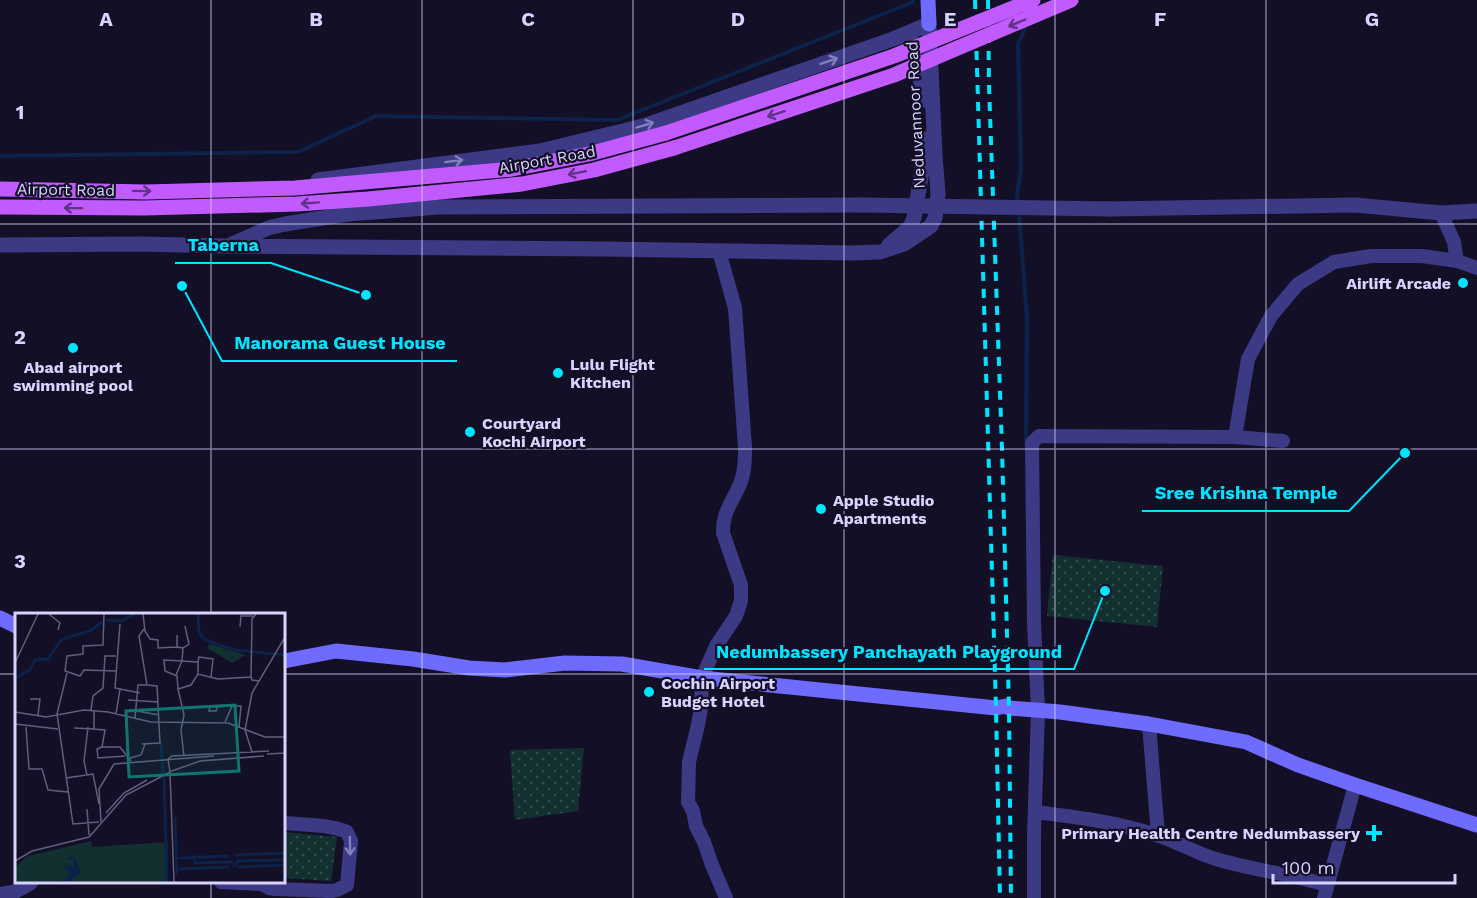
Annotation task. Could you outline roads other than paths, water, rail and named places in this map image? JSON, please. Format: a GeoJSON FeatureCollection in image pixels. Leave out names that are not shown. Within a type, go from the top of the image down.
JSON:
{"type":"FeatureCollection","features":[{"type":"Feature","properties":{"kind":"main road","name":"Neduvannoor Road"},"geometry":{"type":"LineString","coordinates":[[928,0],[929,24]]}},
{"type":"Feature","properties":{"kind":"main road","name":"Airport Road"},"geometry":{"type":"LineString","coordinates":[[0,189],[146,192],[250,190],[512,169],[589,154],[666,133],[894,56],[1033,0]]}},
{"type":"Feature","properties":{"kind":"main road","name":"Airport Road"},"geometry":{"type":"LineString","coordinates":[[0,207],[144,208],[297,204],[522,184],[594,170],[674,148],[894,75],[1071,0]]}},
{"type":"Feature","properties":{"kind":"main road"},"geometry":{"type":"LineString","coordinates":[[0,618],[15,626]]}},
{"type":"Feature","properties":{"kind":"main road"},"geometry":{"type":"LineString","coordinates":[[285,661],[336,651],[413,659],[469,668],[506,670],[565,663],[622,664],[702,678],[996,708],[1006,706],[1149,724],[1246,742],[1298,765],[1355,786],[1477,825]]}},
{"type":"Feature","properties":{"kind":"street"},"geometry":{"type":"LineString","coordinates":[[250,190],[374,171],[540,151],[586,140],[643,126],[929,24]]}},
{"type":"Feature","properties":{"kind":"street","name":"Neduvannoor Road"},"geometry":{"type":"LineString","coordinates":[[880,252],[904,244],[931,226],[935,218],[938,194],[930,154],[929,24]]}},
{"type":"Feature","properties":{"kind":"street"},"geometry":{"type":"LineString","coordinates":[[0,245],[141,244],[852,254],[880,252],[910,227],[930,154],[923,92],[909,32]]}},
{"type":"Feature","properties":{"kind":"street"},"geometry":{"type":"LineString","coordinates":[[226,246],[277,226],[348,214],[439,207],[861,205],[1110,209],[1355,205],[1441,213],[1477,211]]}},
{"type":"Feature","properties":{"kind":"street"},"geometry":{"type":"LineString","coordinates":[[1441,213],[1454,242],[1457,261]]}},
{"type":"Feature","properties":{"kind":"street"},"geometry":{"type":"LineString","coordinates":[[719,251],[735,308],[745,447],[741,482],[725,512],[722,524],[741,585],[741,601],[735,616],[716,646],[702,678],[701,708],[689,762],[688,802],[726,898]]}},
{"type":"Feature","properties":{"kind":"street"},"geometry":{"type":"LineString","coordinates":[[1235,437],[1248,359],[1271,316],[1298,284],[1334,262],[1371,256],[1422,256],[1457,261],[1477,268]]}},
{"type":"Feature","properties":{"kind":"street"},"geometry":{"type":"LineString","coordinates":[[1035,898],[1038,711],[1034,622],[1032,443],[1038,436],[1235,437],[1283,441]]}},
{"type":"Feature","properties":{"kind":"street"},"geometry":{"type":"LineString","coordinates":[[1149,724],[1158,835]]}},
{"type":"Feature","properties":{"kind":"street"},"geometry":{"type":"LineString","coordinates":[[1035,812],[1095,819],[1158,835],[1214,858],[1306,879],[1326,892],[1355,786]]}},
{"type":"Feature","properties":{"kind":"street"},"geometry":{"type":"LineString","coordinates":[[256,883],[274,889],[314,891],[337,891],[347,885],[351,841],[347,832],[326,827],[285,823]]}},
{"type":"Feature","properties":{"kind":"street"},"geometry":{"type":"LineString","coordinates":[[0,894],[17,891],[31,883]]}},
{"type":"Feature","properties":{"kind":"waterway"},"geometry":{"type":"LineString","coordinates":[[0,156],[298,152],[376,116],[617,120],[913,2],[913,0]]}},
{"type":"Feature","properties":{"kind":"waterway"},"geometry":{"type":"LineString","coordinates":[[1018,204],[1021,168],[1018,44],[1025,25]]}},
{"type":"Feature","properties":{"kind":"waterway"},"geometry":{"type":"LineString","coordinates":[[1019,212],[1027,319],[1026,444]]}},
{"type":"Feature","properties":{"kind":"railway"},"geometry":{"type":"LineString","coordinates":[[975,0],[1000,898]]}},
{"type":"Feature","properties":{"kind":"railway"},"geometry":{"type":"LineString","coordinates":[[988,0],[1009,708],[1011,898]]}},
{"type":"Feature","properties":{"kind":"place","name":"Airlift Arcade"},"geometry":{"type":"Point","coordinates":[1463,283]}},
{"type":"Feature","properties":{"kind":"place","name":"Manorama Guest House"},"geometry":{"type":"Point","coordinates":[182,286]}},
{"type":"Feature","properties":{"kind":"place","name":"Taberna"},"geometry":{"type":"Point","coordinates":[366,295]}},
{"type":"Feature","properties":{"kind":"place","name":"Abad airport swimming pool"},"geometry":{"type":"Point","coordinates":[73,348]}},
{"type":"Feature","properties":{"kind":"place","name":"Lulu Flight Kitchen"},"geometry":{"type":"Point","coordinates":[558,373]}},
{"type":"Feature","properties":{"kind":"place","name":"Courtyard Kochi Airport"},"geometry":{"type":"Point","coordinates":[470,432]}},
{"type":"Feature","properties":{"kind":"place","name":"Sree Krishna Temple"},"geometry":{"type":"Point","coordinates":[1405,453]}},
{"type":"Feature","properties":{"kind":"place","name":"Apple Studio Apartments"},"geometry":{"type":"Point","coordinates":[821,509]}},
{"type":"Feature","properties":{"kind":"place","name":"Nedumbassery Panchayath Playground"},"geometry":{"type":"Point","coordinates":[1105,591]}},
{"type":"Feature","properties":{"kind":"place","name":"Cochin Airport Budget Hotel"},"geometry":{"type":"Point","coordinates":[649,692]}},
{"type":"Feature","properties":{"kind":"place","name":"Primary Health Centre Nedumbassery"},"geometry":{"type":"Point","coordinates":[1374,833]}}]}
